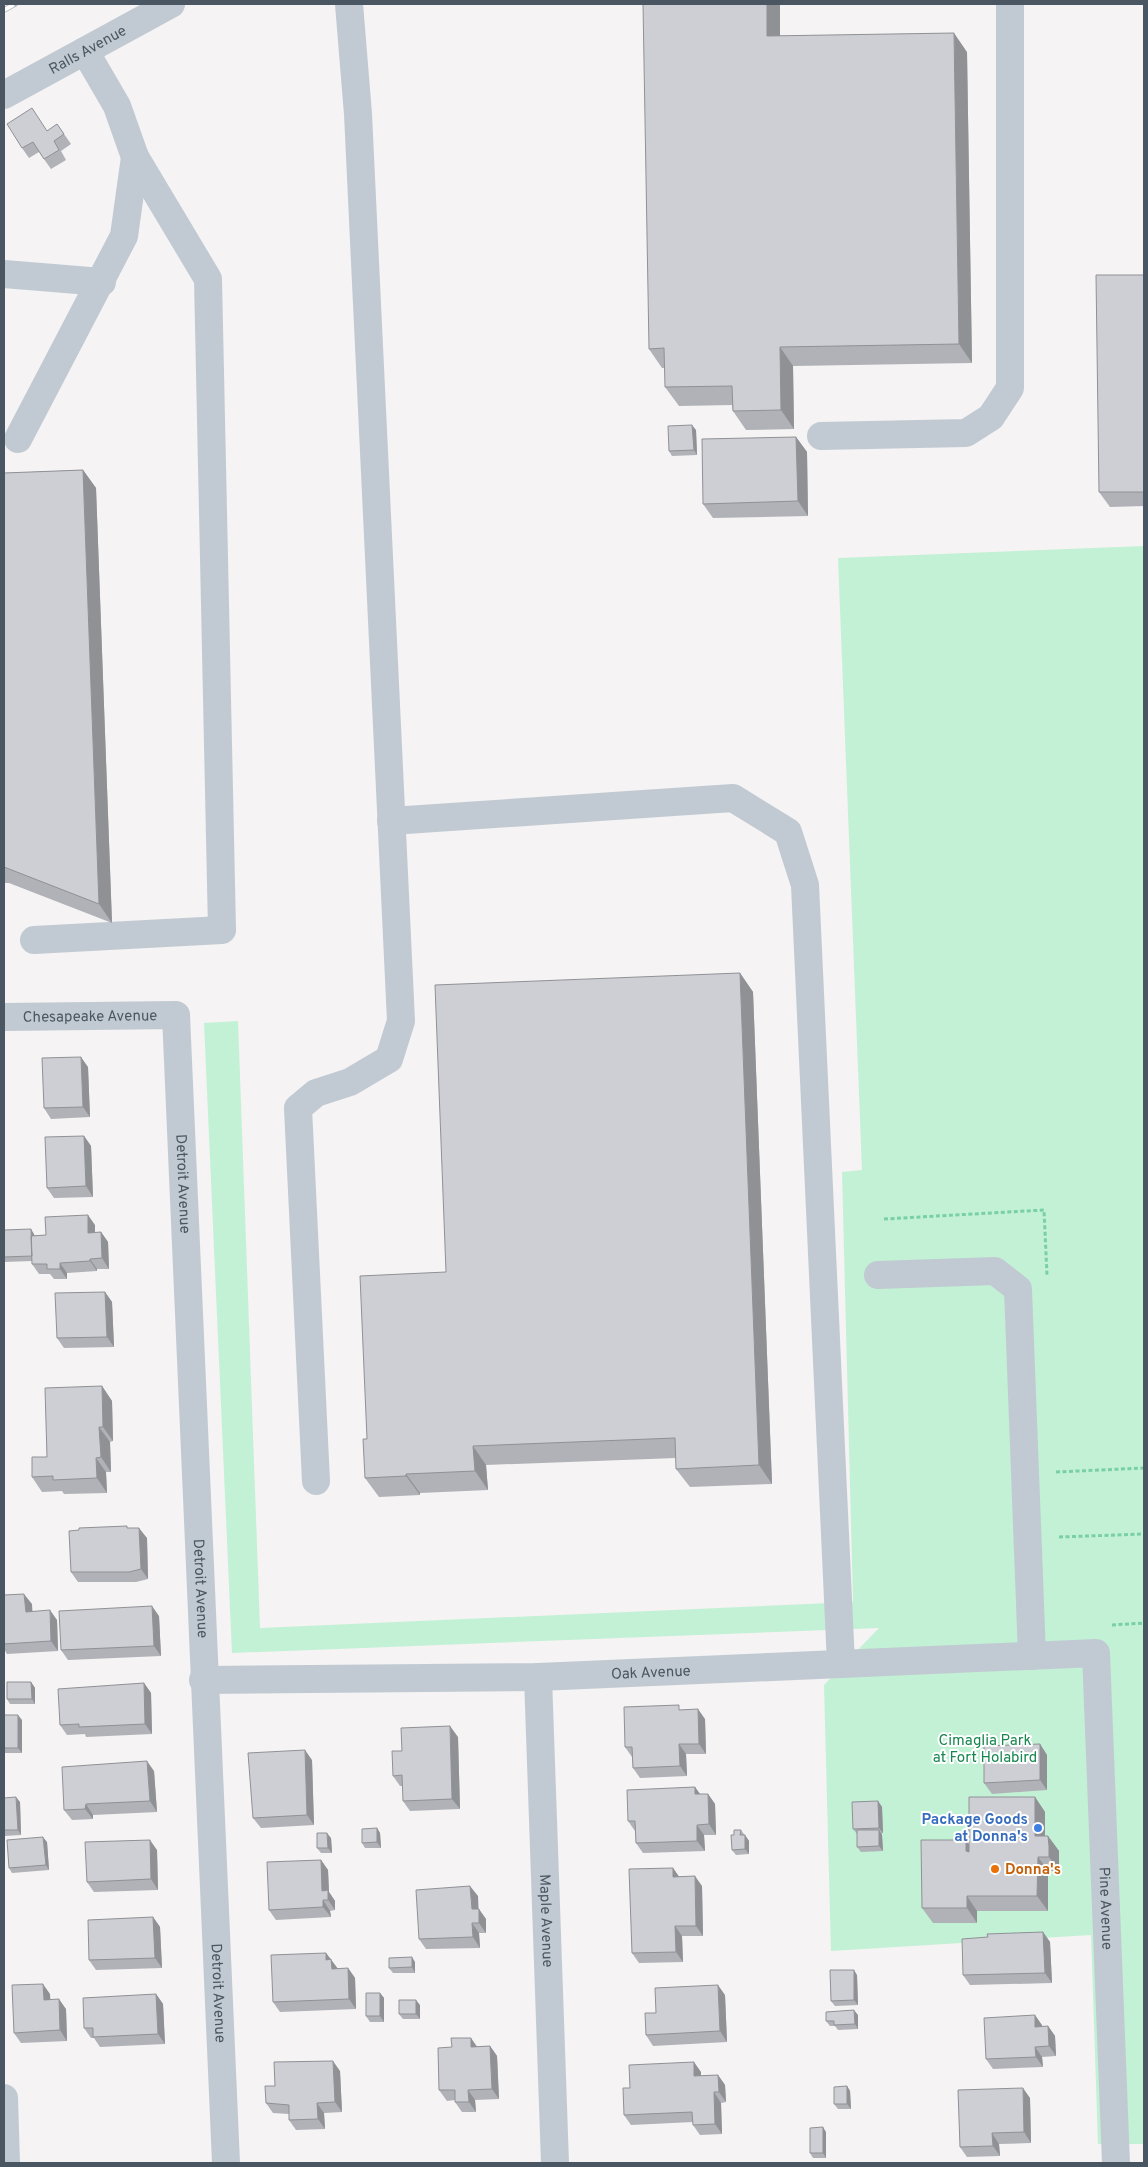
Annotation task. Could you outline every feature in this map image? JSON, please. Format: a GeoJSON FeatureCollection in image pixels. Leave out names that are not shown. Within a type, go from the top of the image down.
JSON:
{"type":"FeatureCollection","features":[{"type":"Feature","properties":{"kind":"street","name":"Ralls Avenue"},"geometry":{"type":"LineString","coordinates":[[4,96],[171,4]]}},
{"type":"Feature","properties":{"kind":"street"},"geometry":{"type":"LineString","coordinates":[[316,1481],[298,1108],[316,1092],[350,1082],[389,1059],[401,1022],[358,114],[349,4]]}},
{"type":"Feature","properties":{"kind":"street"},"geometry":{"type":"LineString","coordinates":[[821,436],[966,433],[991,417],[1010,388],[1010,4]]}},
{"type":"Feature","properties":{"kind":"street"},"geometry":{"type":"LineString","coordinates":[[34,940],[222,930],[208,279],[135,157],[117,106],[85,52]]}},
{"type":"Feature","properties":{"kind":"street"},"geometry":{"type":"LineString","coordinates":[[18,439],[102,282],[124,236],[135,157]]}},
{"type":"Feature","properties":{"kind":"street"},"geometry":{"type":"LineString","coordinates":[[4,274],[102,282]]}},
{"type":"Feature","properties":{"kind":"street"},"geometry":{"type":"LineString","coordinates":[[392,821],[733,798],[788,832],[805,885],[841,1664]]}},
{"type":"Feature","properties":{"kind":"street","name":"Chesapeake Avenue"},"geometry":{"type":"LineString","coordinates":[[4,1017],[176,1015]]}},
{"type":"Feature","properties":{"kind":"street","name":"Detroit Avenue"},"geometry":{"type":"LineString","coordinates":[[176,1015],[203,1680],[226,2163]]}},
{"type":"Feature","properties":{"kind":"street"},"geometry":{"type":"LineString","coordinates":[[878,1275],[995,1271],[1018,1289],[1032,1656]]}},
{"type":"Feature","properties":{"kind":"street","name":"Oak Avenue"},"geometry":{"type":"LineString","coordinates":[[203,1680],[538,1677],[1096,1653]]}},
{"type":"Feature","properties":{"kind":"street","name":"Pine Avenue"},"geometry":{"type":"LineString","coordinates":[[1096,1653],[1116,2163]]}},
{"type":"Feature","properties":{"kind":"street","name":"Maple Avenue"},"geometry":{"type":"LineString","coordinates":[[538,1677],[550,2163]]}},
{"type":"Feature","properties":{"kind":"street"},"geometry":{"type":"LineString","coordinates":[[4,2098],[6,2163]]}},
{"type":"Feature","properties":{"kind":"path"},"geometry":{"type":"LineString","coordinates":[[1056,1472],[1144,1468]]}},
{"type":"Feature","properties":{"kind":"path"},"geometry":{"type":"LineString","coordinates":[[1060,1537],[1144,1534]]}},
{"type":"Feature","properties":{"kind":"green space","name":"Cimaglia Park at Fort Holabird"},"geometry":{"type":"Polygon","coordinates":[[[1144,546],[1144,2144],[1098,2144],[1091,1935],[831,1951],[824,1685],[879,1628],[232,1653],[204,1023],[238,1021],[260,1628],[853,1602],[842,1172],[862,1170],[838,558],[1144,546]]]}},
{"type":"Feature","properties":{"kind":"building"},"geometry":{"type":"Polygon","coordinates":[[[643,4],[767,4],[767,36],[954,33],[959,344],[780,347],[781,410],[733,411],[732,386],[665,387],[664,348],[649,349],[643,4]]]}},
{"type":"Feature","properties":{"kind":"building"},"geometry":{"type":"Polygon","coordinates":[[[32,108],[47,131],[57,124],[64,134],[54,141],[59,150],[44,159],[33,142],[22,148],[7,124],[32,108]]]}},
{"type":"Feature","properties":{"kind":"building"},"geometry":{"type":"Polygon","coordinates":[[[1096,275],[1144,275],[1144,492],[1099,492],[1096,275]]]}},
{"type":"Feature","properties":{"kind":"building"},"geometry":{"type":"Polygon","coordinates":[[[692,425],[694,450],[669,451],[668,426],[692,425]]]}},
{"type":"Feature","properties":{"kind":"building"},"geometry":{"type":"Polygon","coordinates":[[[796,437],[798,501],[703,504],[702,439],[796,437]]]}},
{"type":"Feature","properties":{"kind":"building"},"geometry":{"type":"Polygon","coordinates":[[[83,470],[99,904],[4,867],[4,473],[83,470]]]}},
{"type":"Feature","properties":{"kind":"building"},"geometry":{"type":"Polygon","coordinates":[[[740,973],[759,1465],[676,1469],[675,1438],[473,1446],[475,1471],[365,1478],[363,1439],[367,1439],[360,1276],[446,1272],[435,985],[740,973]]]}},
{"type":"Feature","properties":{"kind":"building"},"geometry":{"type":"Polygon","coordinates":[[[81,1057],[83,1107],[44,1108],[42,1058],[81,1057]]]}},
{"type":"Feature","properties":{"kind":"building"},"geometry":{"type":"Polygon","coordinates":[[[84,1136],[86,1186],[47,1188],[45,1137],[84,1136]]]}},
{"type":"Feature","properties":{"kind":"building"},"geometry":{"type":"Polygon","coordinates":[[[88,1215],[88,1233],[101,1232],[102,1258],[90,1259],[90,1261],[60,1263],[60,1269],[47,1269],[47,1264],[32,1264],[31,1236],[46,1235],[45,1217],[88,1215]]]}},
{"type":"Feature","properties":{"kind":"building"},"geometry":{"type":"Polygon","coordinates":[[[31,1229],[32,1256],[4,1257],[4,1230],[31,1229]]]}},
{"type":"Feature","properties":{"kind":"building"},"geometry":{"type":"Polygon","coordinates":[[[105,1292],[107,1337],[57,1338],[55,1293],[105,1292]]]}},
{"type":"Feature","properties":{"kind":"building"},"geometry":{"type":"Polygon","coordinates":[[[102,1386],[103,1427],[99,1427],[101,1457],[96,1458],[97,1478],[53,1480],[53,1476],[32,1477],[32,1457],[47,1457],[45,1388],[102,1386]]]}},
{"type":"Feature","properties":{"kind":"building"},"geometry":{"type":"Polygon","coordinates":[[[127,1526],[127,1528],[139,1528],[141,1569],[129,1572],[71,1572],[69,1531],[79,1530],[79,1528],[127,1526]]]}},
{"type":"Feature","properties":{"kind":"building"},"geometry":{"type":"Polygon","coordinates":[[[24,1594],[26,1612],[50,1610],[51,1641],[4,1644],[4,1595],[24,1594]]]}},
{"type":"Feature","properties":{"kind":"building"},"geometry":{"type":"Polygon","coordinates":[[[152,1606],[154,1646],[61,1650],[59,1611],[152,1606]]]}},
{"type":"Feature","properties":{"kind":"building"},"geometry":{"type":"Polygon","coordinates":[[[7,1682],[31,1682],[32,1699],[7,1699],[7,1682]]]}},
{"type":"Feature","properties":{"kind":"building"},"geometry":{"type":"Polygon","coordinates":[[[144,1683],[145,1724],[79,1727],[79,1724],[60,1725],[58,1689],[144,1683]]]}},
{"type":"Feature","properties":{"kind":"building"},"geometry":{"type":"Polygon","coordinates":[[[679,1705],[679,1710],[698,1709],[699,1744],[679,1744],[680,1766],[633,1768],[632,1747],[625,1747],[624,1707],[679,1705]]]}},
{"type":"Feature","properties":{"kind":"building"},"geometry":{"type":"Polygon","coordinates":[[[4,1715],[18,1715],[18,1748],[4,1748],[4,1715]]]}},
{"type":"Feature","properties":{"kind":"building"},"geometry":{"type":"Polygon","coordinates":[[[450,1726],[452,1799],[403,1801],[402,1775],[393,1776],[392,1751],[402,1751],[401,1728],[450,1726]]]}},
{"type":"Feature","properties":{"kind":"building"},"geometry":{"type":"Polygon","coordinates":[[[1040,1744],[1040,1780],[984,1783],[984,1746],[1040,1744]]]}},
{"type":"Feature","properties":{"kind":"building"},"geometry":{"type":"Polygon","coordinates":[[[305,1750],[307,1815],[253,1818],[248,1753],[305,1750]]]}},
{"type":"Feature","properties":{"kind":"building"},"geometry":{"type":"Polygon","coordinates":[[[147,1761],[150,1801],[86,1804],[85,1809],[64,1810],[62,1767],[147,1761]]]}},
{"type":"Feature","properties":{"kind":"building"},"geometry":{"type":"Polygon","coordinates":[[[695,1787],[695,1794],[708,1794],[709,1824],[697,1825],[697,1841],[636,1843],[635,1821],[628,1821],[627,1790],[695,1787]]]}},
{"type":"Feature","properties":{"kind":"building"},"geometry":{"type":"Polygon","coordinates":[[[16,1797],[18,1830],[4,1830],[4,1798],[16,1797]]]}},
{"type":"Feature","properties":{"kind":"building","name":"Donna's"},"geometry":{"type":"Polygon","coordinates":[[[969,1797],[1035,1797],[1035,1836],[1048,1836],[1049,1846],[1049,1857],[1038,1857],[1037,1896],[967,1896],[967,1908],[922,1908],[921,1840],[966,1840],[966,1851],[969,1852],[969,1797]]]}},
{"type":"Feature","properties":{"kind":"building"},"geometry":{"type":"Polygon","coordinates":[[[878,1801],[879,1828],[853,1829],[852,1802],[878,1801]]]}},
{"type":"Feature","properties":{"kind":"building"},"geometry":{"type":"Polygon","coordinates":[[[377,1828],[377,1842],[362,1843],[362,1829],[377,1828]]]}},
{"type":"Feature","properties":{"kind":"building"},"geometry":{"type":"Polygon","coordinates":[[[734,1830],[741,1830],[740,1835],[745,1835],[745,1849],[732,1850],[731,1835],[734,1835],[734,1830]]]}},
{"type":"Feature","properties":{"kind":"building"},"geometry":{"type":"Polygon","coordinates":[[[857,1830],[879,1830],[879,1846],[857,1847],[857,1830]]]}},
{"type":"Feature","properties":{"kind":"building"},"geometry":{"type":"Polygon","coordinates":[[[317,1833],[327,1833],[328,1848],[317,1848],[317,1833]]]}},
{"type":"Feature","properties":{"kind":"building"},"geometry":{"type":"Polygon","coordinates":[[[43,1837],[46,1865],[9,1868],[7,1840],[43,1837]]]}},
{"type":"Feature","properties":{"kind":"building"},"geometry":{"type":"Polygon","coordinates":[[[150,1840],[151,1879],[87,1882],[85,1842],[150,1840]]]}},
{"type":"Feature","properties":{"kind":"building"},"geometry":{"type":"Polygon","coordinates":[[[321,1860],[322,1891],[328,1890],[328,1900],[323,1900],[323,1907],[269,1910],[267,1862],[321,1860]]]}},
{"type":"Feature","properties":{"kind":"building"},"geometry":{"type":"Polygon","coordinates":[[[673,1868],[673,1877],[695,1876],[696,1926],[675,1926],[676,1952],[632,1953],[629,1869],[673,1868]]]}},
{"type":"Feature","properties":{"kind":"building"},"geometry":{"type":"Polygon","coordinates":[[[470,1886],[472,1909],[479,1909],[479,1923],[472,1923],[473,1937],[419,1939],[416,1890],[470,1886]]]}},
{"type":"Feature","properties":{"kind":"building"},"geometry":{"type":"Polygon","coordinates":[[[153,1917],[155,1958],[89,1960],[88,1920],[153,1917]]]}},
{"type":"Feature","properties":{"kind":"building"},"geometry":{"type":"Polygon","coordinates":[[[1043,1932],[1045,1973],[963,1975],[962,1939],[988,1937],[987,1934],[1043,1932]]]}},
{"type":"Feature","properties":{"kind":"building"},"geometry":{"type":"Polygon","coordinates":[[[326,1953],[326,1960],[331,1959],[332,1969],[348,1968],[349,1999],[273,2002],[271,1955],[326,1953]]]}},
{"type":"Feature","properties":{"kind":"building"},"geometry":{"type":"Polygon","coordinates":[[[412,1957],[412,1967],[389,1968],[389,1958],[412,1957]]]}},
{"type":"Feature","properties":{"kind":"building"},"geometry":{"type":"Polygon","coordinates":[[[830,1970],[854,1970],[854,2000],[831,2001],[830,1970]]]}},
{"type":"Feature","properties":{"kind":"building"},"geometry":{"type":"Polygon","coordinates":[[[43,1984],[44,2000],[59,1999],[60,2030],[14,2033],[12,1985],[43,1984]]]}},
{"type":"Feature","properties":{"kind":"building"},"geometry":{"type":"Polygon","coordinates":[[[718,1985],[720,2031],[646,2035],[645,2013],[656,2013],[655,1988],[718,1985]]]}},
{"type":"Feature","properties":{"kind":"building"},"geometry":{"type":"Polygon","coordinates":[[[366,1993],[380,1993],[380,2016],[366,2016],[366,1993]]]}},
{"type":"Feature","properties":{"kind":"building"},"geometry":{"type":"Polygon","coordinates":[[[156,1994],[158,2034],[93,2037],[93,2028],[84,2028],[83,1998],[156,1994]]]}},
{"type":"Feature","properties":{"kind":"building"},"geometry":{"type":"Polygon","coordinates":[[[399,2000],[416,2000],[416,2014],[399,2014],[399,2000]]]}},
{"type":"Feature","properties":{"kind":"building"},"geometry":{"type":"Polygon","coordinates":[[[854,2010],[855,2024],[834,2025],[834,2021],[826,2021],[826,2012],[854,2010]]]}},
{"type":"Feature","properties":{"kind":"building"},"geometry":{"type":"Polygon","coordinates":[[[1035,2015],[1035,2027],[1048,2026],[1049,2046],[1035,2047],[1036,2057],[986,2059],[984,2018],[1035,2015]]]}},
{"type":"Feature","properties":{"kind":"building"},"geometry":{"type":"Polygon","coordinates":[[[451,2038],[471,2038],[471,2047],[490,2046],[492,2089],[468,2090],[469,2102],[455,2102],[455,2090],[439,2090],[438,2048],[452,2047],[451,2038]]]}},
{"type":"Feature","properties":{"kind":"building"},"geometry":{"type":"Polygon","coordinates":[[[333,2061],[335,2102],[317,2103],[318,2119],[289,2120],[289,2105],[266,2103],[265,2086],[275,2086],[274,2062],[333,2061]]]}},
{"type":"Feature","properties":{"kind":"building"},"geometry":{"type":"Polygon","coordinates":[[[694,2062],[694,2076],[718,2075],[719,2092],[714,2092],[715,2124],[693,2125],[692,2112],[624,2115],[623,2088],[630,2088],[629,2065],[694,2062]]]}},
{"type":"Feature","properties":{"kind":"building"},"geometry":{"type":"Polygon","coordinates":[[[847,2086],[847,2104],[834,2104],[834,2087],[847,2086]]]}},
{"type":"Feature","properties":{"kind":"building"},"geometry":{"type":"Polygon","coordinates":[[[1023,2088],[1024,2132],[992,2133],[993,2146],[960,2147],[958,2090],[1023,2088]]]}},
{"type":"Feature","properties":{"kind":"building"},"geometry":{"type":"Polygon","coordinates":[[[823,2127],[823,2153],[810,2153],[810,2128],[823,2127]]]}},
{"type":"Feature","properties":{"kind":"railway"},"geometry":{"type":"LineString","coordinates":[[4,10],[15,4]]}},
{"type":"Feature","properties":{"kind":"place","name":"Package Goods at Donna's"},"geometry":{"type":"Point","coordinates":[1038,1828]}},
{"type":"Feature","properties":{"kind":"place","name":"Donna's"},"geometry":{"type":"Point","coordinates":[995,1869]}}]}
